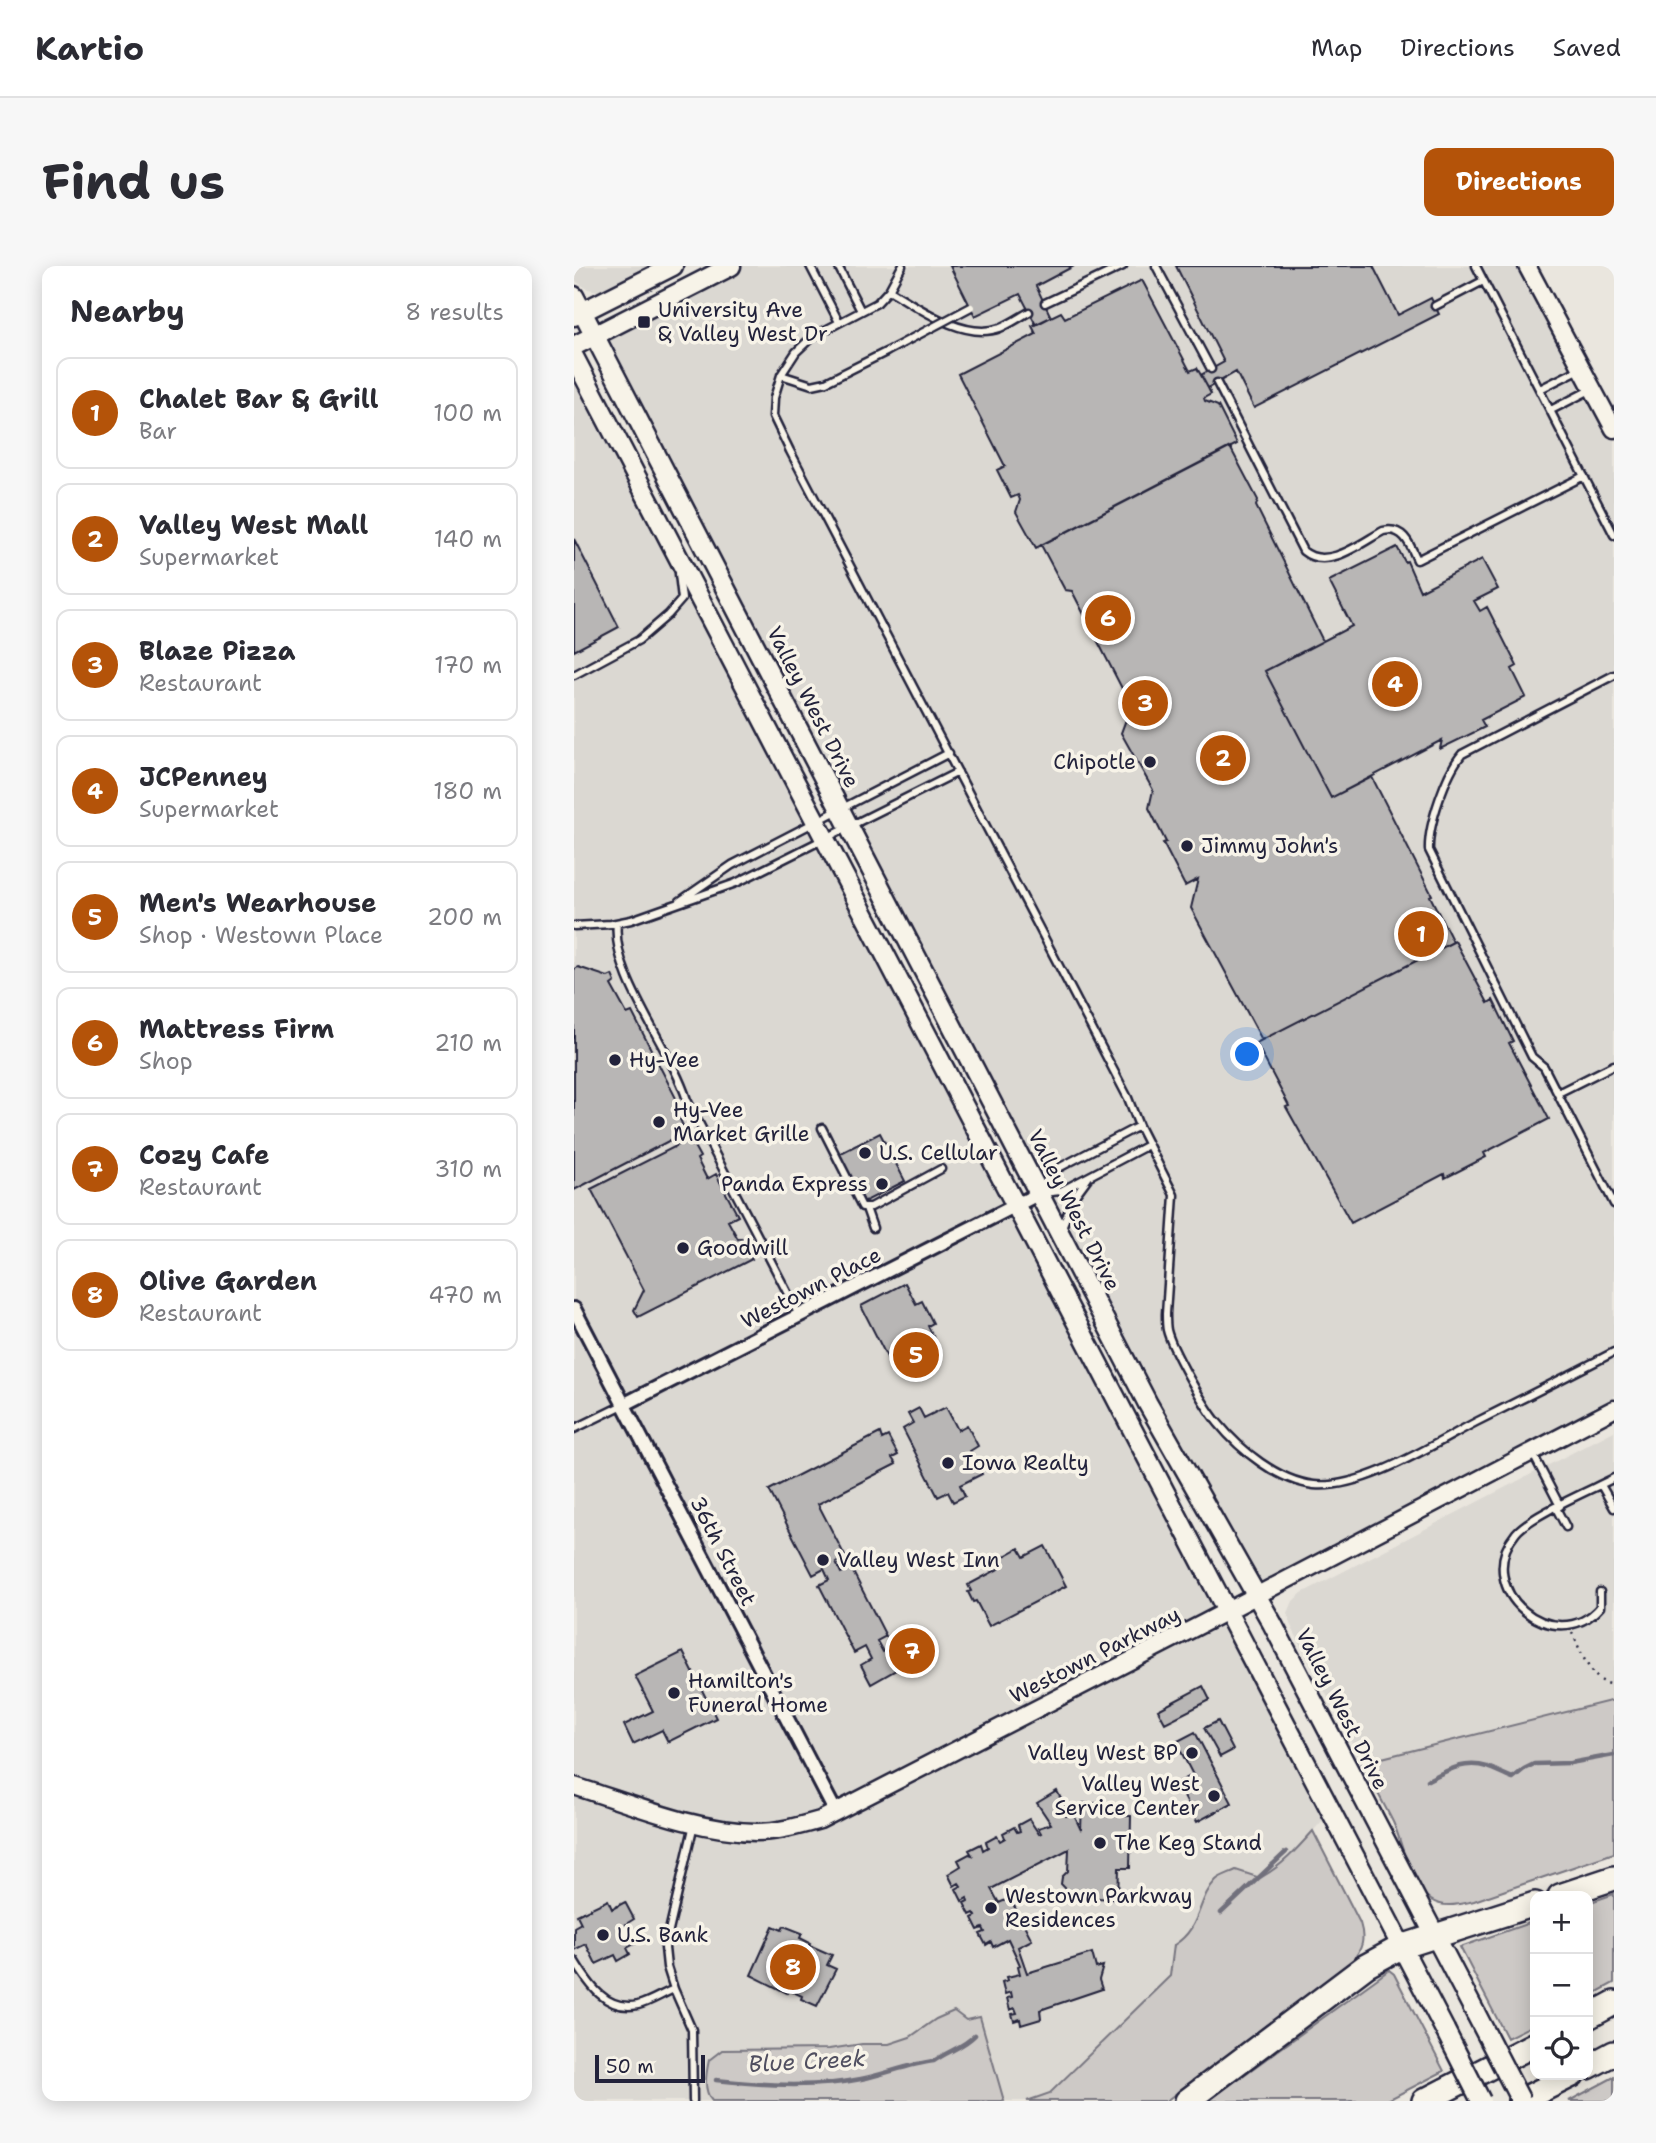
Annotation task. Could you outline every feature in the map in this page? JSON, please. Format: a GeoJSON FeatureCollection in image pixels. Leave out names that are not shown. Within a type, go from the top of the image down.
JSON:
{"type":"FeatureCollection","features":[{"type":"Feature","properties":{"kind":"highway"},"geometry":{"type":"LineString","coordinates":[[1575,1891],[1614,1878]]}},
{"type":"Feature","properties":{"kind":"highway"},"geometry":{"type":"LineString","coordinates":[[1187,2101],[1366,1966],[1401,1947],[1530,1907]]}},
{"type":"Feature","properties":{"kind":"highway"},"geometry":{"type":"LineString","coordinates":[[1593,2014],[1614,2003]]}},
{"type":"Feature","properties":{"kind":"highway"},"geometry":{"type":"LineString","coordinates":[[1424,2101],[1530,2047]]}},
{"type":"Feature","properties":{"kind":"highway"},"geometry":{"type":"LineString","coordinates":[[1593,2065],[1613,2054]]}},
{"type":"Feature","properties":{"kind":"highway"},"geometry":{"type":"LineString","coordinates":[[1521,2101],[1562,2080]]}},
{"type":"Feature","properties":{"kind":"highway"},"geometry":{"type":"LineString","coordinates":[[1535,2101],[1570,2080]]}},
{"type":"Feature","properties":{"kind":"main road"},"geometry":{"type":"LineString","coordinates":[[577,308],[673,266]]}},
{"type":"Feature","properties":{"kind":"main road"},"geometry":{"type":"LineString","coordinates":[[574,346],[732,266]]}},
{"type":"Feature","properties":{"kind":"main road","name":"Valley West Drive"},"geometry":{"type":"LineString","coordinates":[[577,308],[594,336],[1154,1415],[1257,1596],[1521,2101]]}},
{"type":"Feature","properties":{"kind":"main road"},"geometry":{"type":"LineString","coordinates":[[574,357],[1481,2101]]}},
{"type":"Feature","properties":{"kind":"street"},"geometry":{"type":"LineString","coordinates":[[1527,266],[1614,429]]}},
{"type":"Feature","properties":{"kind":"street","name":"Westown Place"},"geometry":{"type":"LineString","coordinates":[[625,1404],[1040,1193]]}},
{"type":"Feature","properties":{"kind":"street","name":"36th Street"},"geometry":{"type":"LineString","coordinates":[[574,1309],[835,1811]]}},
{"type":"Feature","properties":{"kind":"street","name":"Westown Parkway"},"geometry":{"type":"LineString","coordinates":[[574,1786],[730,1831],[786,1829],[820,1820],[1614,1409]]}},
{"type":"Feature","properties":{"kind":"lane"},"geometry":{"type":"LineString","coordinates":[[810,266],[839,322]]}},
{"type":"Feature","properties":{"kind":"lane"},"geometry":{"type":"LineString","coordinates":[[838,266],[861,311]]}},
{"type":"Feature","properties":{"kind":"lane"},"geometry":{"type":"LineString","coordinates":[[902,266],[877,303],[811,337],[796,352],[781,375],[774,398],[773,416],[1128,1098],[1174,1195],[1167,1331],[1211,1415],[1258,1459],[1284,1476],[1315,1485],[1340,1483],[1366,1477],[1614,1352]]}},
{"type":"Feature","properties":{"kind":"lane"},"geometry":{"type":"LineString","coordinates":[[1045,303],[1123,266]]}},
{"type":"Feature","properties":{"kind":"lane"},"geometry":{"type":"LineString","coordinates":[[1156,266],[1211,369]]}},
{"type":"Feature","properties":{"kind":"lane"},"geometry":{"type":"LineString","coordinates":[[1476,266],[1614,535]]}},
{"type":"Feature","properties":{"kind":"lane"},"geometry":{"type":"LineString","coordinates":[[1435,306],[1483,281]]}},
{"type":"Feature","properties":{"kind":"lane"},"geometry":{"type":"LineString","coordinates":[[888,290],[964,330],[1000,328],[1029,312]]}},
{"type":"Feature","properties":{"kind":"lane"},"geometry":{"type":"LineString","coordinates":[[781,375],[812,385],[826,382],[971,307]]}},
{"type":"Feature","properties":{"kind":"lane"},"geometry":{"type":"LineString","coordinates":[[1540,389],[1581,368]]}},
{"type":"Feature","properties":{"kind":"lane"},"geometry":{"type":"LineString","coordinates":[[1217,383],[1303,551],[1311,557],[1330,558],[1391,529],[1407,539],[1418,560],[1584,476]]}},
{"type":"Feature","properties":{"kind":"lane"},"geometry":{"type":"LineString","coordinates":[[1551,410],[1592,388]]}},
{"type":"Feature","properties":{"kind":"lane"},"geometry":{"type":"LineString","coordinates":[[574,675],[639,640],[682,599],[680,578],[668,538]]}},
{"type":"Feature","properties":{"kind":"lane"},"geometry":{"type":"LineString","coordinates":[[1614,675],[1462,754],[1454,765],[1428,836],[1429,850],[1532,1057],[1544,1067],[1614,1204]]}},
{"type":"Feature","properties":{"kind":"lane"},"geometry":{"type":"LineString","coordinates":[[670,908],[732,865],[949,753]]}},
{"type":"Feature","properties":{"kind":"lane"},"geometry":{"type":"LineString","coordinates":[[574,926],[617,923],[670,908],[736,883],[958,772]]}},
{"type":"Feature","properties":{"kind":"lane"},"geometry":{"type":"LineString","coordinates":[[617,923],[616,934],[624,970],[681,1079],[692,1109],[799,1315]]}},
{"type":"Feature","properties":{"kind":"lane"},"geometry":{"type":"LineString","coordinates":[[1558,1094],[1614,1065]]}},
{"type":"Feature","properties":{"kind":"lane"},"geometry":{"type":"LineString","coordinates":[[1040,1193],[1051,1172],[1139,1126]]}},
{"type":"Feature","properties":{"kind":"lane"},"geometry":{"type":"LineString","coordinates":[[822,1128],[862,1207],[866,1208],[873,1228]]}},
{"type":"Feature","properties":{"kind":"lane"},"geometry":{"type":"LineString","coordinates":[[1040,1193],[1062,1191],[1149,1145]]}},
{"type":"Feature","properties":{"kind":"lane"},"geometry":{"type":"LineString","coordinates":[[866,1208],[941,1169]]}},
{"type":"Feature","properties":{"kind":"lane"},"geometry":{"type":"LineString","coordinates":[[1060,1232],[1074,1197],[1091,1175]]}},
{"type":"Feature","properties":{"kind":"lane"},"geometry":{"type":"LineString","coordinates":[[574,1429],[625,1404]]}},
{"type":"Feature","properties":{"kind":"lane"},"geometry":{"type":"LineString","coordinates":[[1531,1452],[1566,1527]]}},
{"type":"Feature","properties":{"kind":"lane"},"geometry":{"type":"LineString","coordinates":[[1600,1592],[1600,1607],[1594,1614],[1568,1623],[1551,1624],[1541,1621],[1522,1610],[1509,1593],[1504,1573],[1506,1551],[1517,1532],[1534,1519],[1614,1478]]}},
{"type":"Feature","properties":{"kind":"lane"},"geometry":{"type":"LineString","coordinates":[[1601,1485],[1614,1508]]}},
{"type":"Feature","properties":{"kind":"lane"},"geometry":{"type":"LineString","coordinates":[[693,2101],[692,2030],[674,1989],[667,1967],[665,1948],[694,1822]]}},
{"type":"Feature","properties":{"kind":"lane"},"geometry":{"type":"LineString","coordinates":[[574,1960],[596,1993],[612,2002],[639,2004],[674,1989]]}},
{"type":"Feature","properties":{"kind":"path"},"geometry":{"type":"LineString","coordinates":[[1568,1623],[1595,1676],[1604,1683],[1614,1684]]}},
{"type":"Feature","properties":{"kind":"shaded area"},"geometry":{"type":"Polygon","coordinates":[[[574,266],[656,266],[611,289],[598,291],[578,283],[574,278],[574,266]]]}},
{"type":"Feature","properties":{"kind":"shaded area"},"geometry":{"type":"Polygon","coordinates":[[[731,266],[1527,266],[1614,429],[1614,1409],[1257,1596],[594,336],[731,266]]]}},
{"type":"Feature","properties":{"kind":"shaded area"},"geometry":{"type":"Polygon","coordinates":[[[574,357],[1330,1812],[1243,1910],[1050,2101],[574,2101],[574,357]]]}},
{"type":"Feature","properties":{"kind":"shaded area"},"geometry":{"type":"Polygon","coordinates":[[[1614,1431],[1614,1700],[1362,1763],[1290,1624],[1288,1613],[1293,1601],[1302,1593],[1614,1431]]]}},
{"type":"Feature","properties":{"kind":"shaded area"},"geometry":{"type":"Polygon","coordinates":[[[1614,1700],[1614,1853],[1474,1901],[1441,1904],[1423,1893],[1412,1875],[1393,1822],[1362,1763],[1614,1700]]]}},
{"type":"Feature","properties":{"kind":"shaded area"},"geometry":{"type":"Polygon","coordinates":[[[1313,1831],[1360,1923],[1362,1943],[1352,1961],[1166,2101],[1027,2101],[1050,2093],[1170,1976],[1174,1945],[1190,1930],[1205,1896],[1216,1880],[1236,1870],[1260,1878],[1282,1863],[1313,1831]]]}},
{"type":"Feature","properties":{"kind":"shaded area"},"geometry":{"type":"Polygon","coordinates":[[[1614,1894],[1614,1983],[1593,1994],[1593,1954],[1593,1901],[1614,1894]]]}},
{"type":"Feature","properties":{"kind":"shaded area"},"geometry":{"type":"Polygon","coordinates":[[[1530,1923],[1530,2026],[1507,2038],[1460,1947],[1530,1923]]]}},
{"type":"Feature","properties":{"kind":"shaded area"},"geometry":{"type":"Polygon","coordinates":[[[1389,1970],[1394,1974],[1444,2071],[1386,2101],[1208,2101],[1389,1970]]]}},
{"type":"Feature","properties":{"kind":"shaded area"},"geometry":{"type":"Polygon","coordinates":[[[954,2011],[966,2020],[980,2017],[1004,2101],[712,2101],[707,2092],[709,2060],[722,2050],[829,2049],[862,2044],[889,2044],[910,2037],[936,2019],[954,2011]]]}},
{"type":"Feature","properties":{"kind":"shaded area"},"geometry":{"type":"Polygon","coordinates":[[[1614,2077],[1614,2101],[1569,2101],[1614,2077]]]}},
{"type":"Feature","properties":{"kind":"building"},"geometry":{"type":"Polygon","coordinates":[[[950,266],[1074,266],[1036,286],[1051,317],[1036,325],[1020,294],[975,316],[950,266]]]}},
{"type":"Feature","properties":{"kind":"building"},"geometry":{"type":"Polygon","coordinates":[[[1176,266],[1373,266],[1398,315],[1431,298],[1439,314],[1254,408],[1236,372],[1208,388],[1201,375],[1224,362],[1176,266]]]}},
{"type":"Feature","properties":{"kind":"building"},"geometry":{"type":"Polygon","coordinates":[[[1142,280],[1190,371],[1197,368],[1208,388],[1211,394],[1204,398],[1205,401],[1218,406],[1237,444],[1036,548],[1016,512],[1020,500],[1018,495],[1011,498],[997,470],[1005,466],[958,374],[1036,334],[1032,326],[1061,312],[1065,318],[1142,280]]]}},
{"type":"Feature","properties":{"kind":"building"},"geometry":{"type":"Polygon","coordinates":[[[1230,447],[1258,500],[1256,506],[1323,641],[1265,671],[1331,798],[1372,777],[1453,942],[1262,1040],[1191,908],[1198,879],[1185,886],[1149,808],[1153,790],[1121,733],[1131,706],[1072,591],[1065,590],[1041,545],[1230,447]]]}},
{"type":"Feature","properties":{"kind":"building"},"geometry":{"type":"Polygon","coordinates":[[[574,539],[619,627],[574,651],[574,539]]]}},
{"type":"Feature","properties":{"kind":"building"},"geometry":{"type":"Polygon","coordinates":[[[1397,547],[1405,562],[1407,561],[1420,591],[1482,559],[1498,589],[1474,601],[1480,611],[1487,607],[1517,666],[1512,669],[1526,697],[1481,720],[1485,727],[1440,749],[1442,740],[1331,798],[1265,671],[1352,626],[1329,581],[1397,547]]]}},
{"type":"Feature","properties":{"kind":"building"},"geometry":{"type":"Polygon","coordinates":[[[1455,941],[1488,1003],[1493,1000],[1513,1041],[1509,1043],[1549,1119],[1484,1153],[1486,1157],[1445,1178],[1444,1174],[1351,1223],[1286,1107],[1289,1106],[1256,1043],[1455,941]]]}},
{"type":"Feature","properties":{"kind":"building","name":"Hy-Vee"},"geometry":{"type":"Polygon","coordinates":[[[578,967],[608,977],[612,975],[615,982],[611,985],[627,1014],[632,1012],[680,1106],[675,1109],[686,1132],[574,1190],[574,969],[578,967]]]}},
{"type":"Feature","properties":{"kind":"building"},"geometry":{"type":"Polygon","coordinates":[[[880,1133],[905,1181],[864,1202],[839,1154],[880,1133]]]}},
{"type":"Feature","properties":{"kind":"building"},"geometry":{"type":"Polygon","coordinates":[[[690,1139],[700,1157],[697,1159],[707,1179],[716,1174],[738,1216],[728,1221],[752,1259],[638,1317],[634,1310],[644,1290],[591,1189],[690,1139]]]}},
{"type":"Feature","properties":{"kind":"building"},"geometry":{"type":"Polygon","coordinates":[[[905,1283],[916,1304],[922,1301],[933,1323],[928,1326],[939,1348],[894,1371],[861,1306],[905,1283]]]}},
{"type":"Feature","properties":{"kind":"building","name":"Iowa Realty"},"geometry":{"type":"Polygon","coordinates":[[[946,1407],[958,1430],[967,1425],[978,1446],[970,1451],[982,1474],[960,1485],[965,1496],[953,1502],[948,1492],[938,1497],[903,1429],[913,1423],[908,1414],[919,1408],[924,1418],[946,1407]]]}},
{"type":"Feature","properties":{"kind":"building","name":"Valley West Inn"},"geometry":{"type":"Polygon","coordinates":[[[880,1433],[882,1439],[888,1436],[898,1455],[892,1458],[896,1464],[818,1504],[846,1558],[836,1563],[841,1573],[851,1568],[886,1636],[877,1641],[883,1652],[915,1636],[924,1654],[871,1684],[861,1665],[871,1659],[865,1647],[854,1653],[819,1585],[829,1580],[824,1569],[813,1575],[769,1490],[880,1433]]]}},
{"type":"Feature","properties":{"kind":"building"},"geometry":{"type":"Polygon","coordinates":[[[1045,1546],[1066,1586],[989,1626],[976,1601],[973,1602],[968,1585],[1000,1568],[996,1561],[1019,1548],[1024,1557],[1045,1546]]]}},
{"type":"Feature","properties":{"kind":"building","name":"Hamilton's Funeral Home"},"geometry":{"type":"Polygon","coordinates":[[[683,1652],[716,1718],[668,1742],[662,1730],[633,1744],[624,1725],[653,1711],[635,1676],[683,1652]]]}},
{"type":"Feature","properties":{"kind":"building"},"geometry":{"type":"Polygon","coordinates":[[[1203,1686],[1210,1700],[1165,1723],[1158,1710],[1203,1686]]]}},
{"type":"Feature","properties":{"kind":"building"},"geometry":{"type":"Polygon","coordinates":[[[1218,1721],[1233,1750],[1220,1757],[1204,1728],[1218,1721]]]}},
{"type":"Feature","properties":{"kind":"building"},"geometry":{"type":"Polygon","coordinates":[[[1195,1732],[1232,1803],[1197,1822],[1177,1783],[1193,1775],[1176,1742],[1195,1732]]]}},
{"type":"Feature","properties":{"kind":"building","name":"Westown Parkway Residences"},"geometry":{"type":"Polygon","coordinates":[[[1057,1791],[1067,1811],[1064,1813],[1066,1816],[1073,1813],[1081,1830],[1082,1803],[1121,1804],[1121,1816],[1131,1816],[1130,1868],[1119,1868],[1118,1899],[1066,1895],[1067,1890],[1061,1884],[1062,1877],[1068,1871],[1069,1849],[991,1889],[999,1903],[1010,1898],[1032,1940],[1018,1947],[1027,1973],[1092,1953],[1096,1968],[1103,1966],[1099,1980],[1102,1989],[1040,2010],[1041,2019],[1021,2025],[1020,2019],[1014,2021],[1012,2014],[1017,2013],[1015,2008],[1010,2010],[1007,1998],[1012,1997],[1011,1992],[1005,1994],[1002,1982],[1008,1980],[1007,1977],[1020,1974],[1020,1965],[1008,1939],[993,1947],[991,1942],[986,1945],[980,1934],[985,1932],[983,1928],[978,1930],[972,1918],[976,1916],[974,1913],[970,1915],[964,1903],[968,1901],[967,1898],[962,1901],[956,1889],[961,1886],[959,1883],[954,1886],[948,1874],[961,1866],[958,1860],[972,1855],[969,1850],[981,1844],[983,1850],[988,1847],[986,1842],[997,1836],[1000,1841],[1005,1838],[1003,1833],[1014,1827],[1017,1832],[1020,1831],[1018,1825],[1029,1819],[1039,1834],[1041,1833],[1038,1828],[1051,1824],[1037,1803],[1057,1791]]]}},
{"type":"Feature","properties":{"kind":"building","name":"U.S. Bank"},"geometry":{"type":"Polygon","coordinates":[[[608,1900],[612,1909],[625,1902],[634,1919],[626,1924],[636,1943],[627,1948],[630,1954],[618,1961],[615,1955],[596,1964],[586,1944],[574,1950],[574,1927],[581,1923],[577,1915],[608,1900]]]}},
{"type":"Feature","properties":{"kind":"building"},"geometry":{"type":"Polygon","coordinates":[[[773,1926],[782,1930],[784,1926],[802,1933],[800,1938],[810,1943],[809,1945],[832,1955],[827,1965],[836,1969],[817,2006],[801,1999],[802,1996],[789,1990],[787,1993],[751,1975],[773,1926]]]}},
{"type":"Feature","properties":{"kind":"waterway","name":"Blue Creek"},"geometry":{"type":"LineString","coordinates":[[1428,1780],[1464,1765],[1487,1767],[1513,1778],[1534,1764],[1570,1763],[1614,1755]]}},
{"type":"Feature","properties":{"kind":"waterway","name":"Blue Creek"},"geometry":{"type":"LineString","coordinates":[[1221,1913],[1286,1852]]}},
{"type":"Feature","properties":{"kind":"waterway","name":"Blue Creek"},"geometry":{"type":"LineString","coordinates":[[716,2080],[788,2085],[844,2082],[934,2061],[975,2035]]}},
{"type":"Feature","properties":{"kind":"place","name":"University Ave & Valley West Dr"},"geometry":{"type":"Point","coordinates":[644,322]}},
{"type":"Feature","properties":{"kind":"place","name":"Mattress Firm"},"geometry":{"type":"Point","coordinates":[1108,618]}},
{"type":"Feature","properties":{"kind":"place","name":"JCPenney"},"geometry":{"type":"Point","coordinates":[1395,684]}},
{"type":"Feature","properties":{"kind":"place","name":"Blaze Pizza"},"geometry":{"type":"Point","coordinates":[1145,703]}},
{"type":"Feature","properties":{"kind":"place","name":"Valley West Mall"},"geometry":{"type":"Point","coordinates":[1223,758]}},
{"type":"Feature","properties":{"kind":"place","name":"Chipotle"},"geometry":{"type":"Point","coordinates":[1150,762]}},
{"type":"Feature","properties":{"kind":"place","name":"Jimmy John's"},"geometry":{"type":"Point","coordinates":[1187,846]}},
{"type":"Feature","properties":{"kind":"place","name":"Chalet Bar & Grill"},"geometry":{"type":"Point","coordinates":[1421,934]}},
{"type":"Feature","properties":{"kind":"place","name":"Hy-Vee"},"geometry":{"type":"Point","coordinates":[615,1060]}},
{"type":"Feature","properties":{"kind":"place","name":"Hy-Vee Market Grille"},"geometry":{"type":"Point","coordinates":[659,1122]}},
{"type":"Feature","properties":{"kind":"place","name":"U.S. Cellular"},"geometry":{"type":"Point","coordinates":[865,1153]}},
{"type":"Feature","properties":{"kind":"place","name":"Panda Express"},"geometry":{"type":"Point","coordinates":[882,1184]}},
{"type":"Feature","properties":{"kind":"place","name":"Goodwill"},"geometry":{"type":"Point","coordinates":[683,1248]}},
{"type":"Feature","properties":{"kind":"place","name":"Men's Wearhouse"},"geometry":{"type":"Point","coordinates":[916,1355]}},
{"type":"Feature","properties":{"kind":"place","name":"Iowa Realty"},"geometry":{"type":"Point","coordinates":[948,1463]}},
{"type":"Feature","properties":{"kind":"place","name":"Valley West Inn"},"geometry":{"type":"Point","coordinates":[823,1560]}},
{"type":"Feature","properties":{"kind":"place","name":"Cozy Cafe"},"geometry":{"type":"Point","coordinates":[912,1651]}},
{"type":"Feature","properties":{"kind":"place","name":"Hamilton's Funeral Home"},"geometry":{"type":"Point","coordinates":[674,1693]}},
{"type":"Feature","properties":{"kind":"place","name":"Valley West BP"},"geometry":{"type":"Point","coordinates":[1192,1753]}},
{"type":"Feature","properties":{"kind":"place","name":"Valley West Service Center"},"geometry":{"type":"Point","coordinates":[1214,1796]}},
{"type":"Feature","properties":{"kind":"place","name":"The Keg Stand"},"geometry":{"type":"Point","coordinates":[1100,1843]}},
{"type":"Feature","properties":{"kind":"place","name":"Westown Parkway Residences"},"geometry":{"type":"Point","coordinates":[991,1908]}},
{"type":"Feature","properties":{"kind":"place","name":"U.S. Bank"},"geometry":{"type":"Point","coordinates":[603,1935]}},
{"type":"Feature","properties":{"kind":"place","name":"Olive Garden"},"geometry":{"type":"Point","coordinates":[793,1967]}}]}
